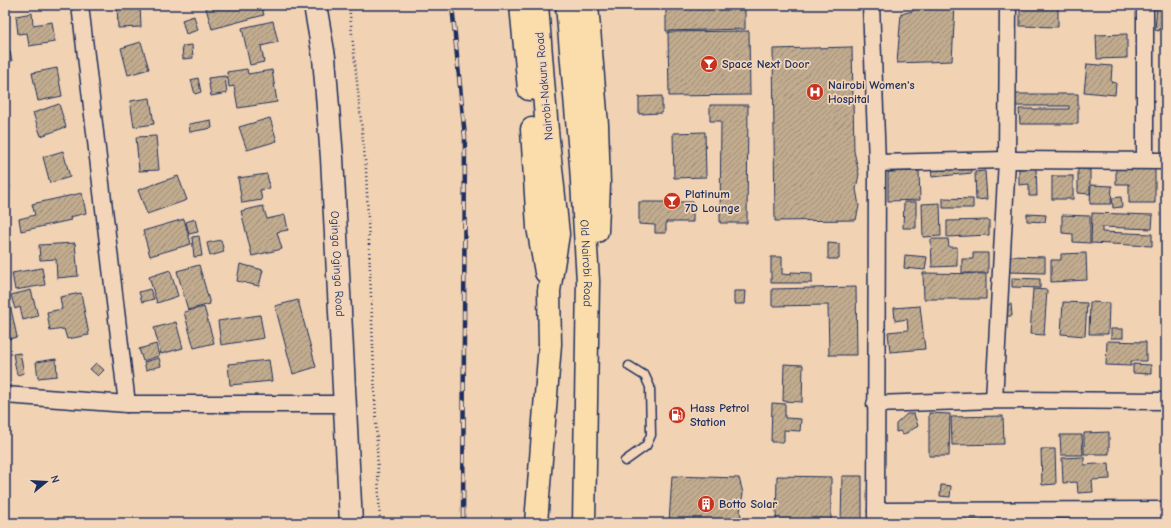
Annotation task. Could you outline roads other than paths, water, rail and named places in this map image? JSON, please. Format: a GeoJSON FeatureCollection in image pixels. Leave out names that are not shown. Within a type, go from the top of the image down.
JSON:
{"type":"FeatureCollection","features":[{"type":"Feature","properties":{"kind":"highway"},"geometry":{"type":"LineString","coordinates":[[521,5],[535,158],[538,227],[549,291],[550,344],[536,523]]}},
{"type":"Feature","properties":{"kind":"highway","name":"Nairobi-Nakuru Road"},"geometry":{"type":"LineString","coordinates":[[537,5],[547,131],[558,234],[549,291]]}},
{"type":"Feature","properties":{"kind":"highway","name":"Old Nairobi Road"},"geometry":{"type":"LineString","coordinates":[[567,5],[581,165],[588,280],[584,523]]}},
{"type":"Feature","properties":{"kind":"highway"},"geometry":{"type":"LineString","coordinates":[[587,5],[598,125],[599,184],[598,222],[588,280]]}},
{"type":"Feature","properties":{"kind":"street"},"geometry":{"type":"LineString","coordinates":[[80,5],[127,404]]}},
{"type":"Feature","properties":{"kind":"street","name":"Oginga Oginga Road"},"geometry":{"type":"LineString","coordinates":[[315,5],[324,57],[332,158],[351,523]]}},
{"type":"Feature","properties":{"kind":"street"},"geometry":{"type":"LineString","coordinates":[[871,5],[877,163],[875,404],[876,517],[1166,510]]}},
{"type":"Feature","properties":{"kind":"street"},"geometry":{"type":"LineString","coordinates":[[994,400],[1007,160],[1008,5]]}},
{"type":"Feature","properties":{"kind":"street"},"geometry":{"type":"LineString","coordinates":[[1144,5],[1145,160]]}},
{"type":"Feature","properties":{"kind":"street"},"geometry":{"type":"LineString","coordinates":[[877,163],[1007,160],[1166,161]]}},
{"type":"Feature","properties":{"kind":"street"},"geometry":{"type":"LineString","coordinates":[[5,395],[127,404],[346,404]]}},
{"type":"Feature","properties":{"kind":"street"},"geometry":{"type":"LineString","coordinates":[[875,404],[994,400],[1166,401]]}},
{"type":"Feature","properties":{"kind":"lane"},"geometry":{"type":"LineString","coordinates":[[625,462],[646,446],[651,435],[650,387],[645,376],[629,366]]}},
{"type":"Feature","properties":{"kind":"railway"},"geometry":{"type":"LineString","coordinates":[[452,5],[465,137],[463,523]]}},
{"type":"Feature","properties":{"kind":"place","name":"Space Next Door"},"geometry":{"type":"Point","coordinates":[709,64]}},
{"type":"Feature","properties":{"kind":"place","name":"Nairobi Women's Hospital"},"geometry":{"type":"Point","coordinates":[815,92]}},
{"type":"Feature","properties":{"kind":"place","name":"Platinum 7D Lounge"},"geometry":{"type":"Point","coordinates":[672,201]}},
{"type":"Feature","properties":{"kind":"place","name":"Hass Petrol Station"},"geometry":{"type":"Point","coordinates":[677,415]}},
{"type":"Feature","properties":{"kind":"place","name":"Botto Solar"},"geometry":{"type":"Point","coordinates":[706,504]}}]}
